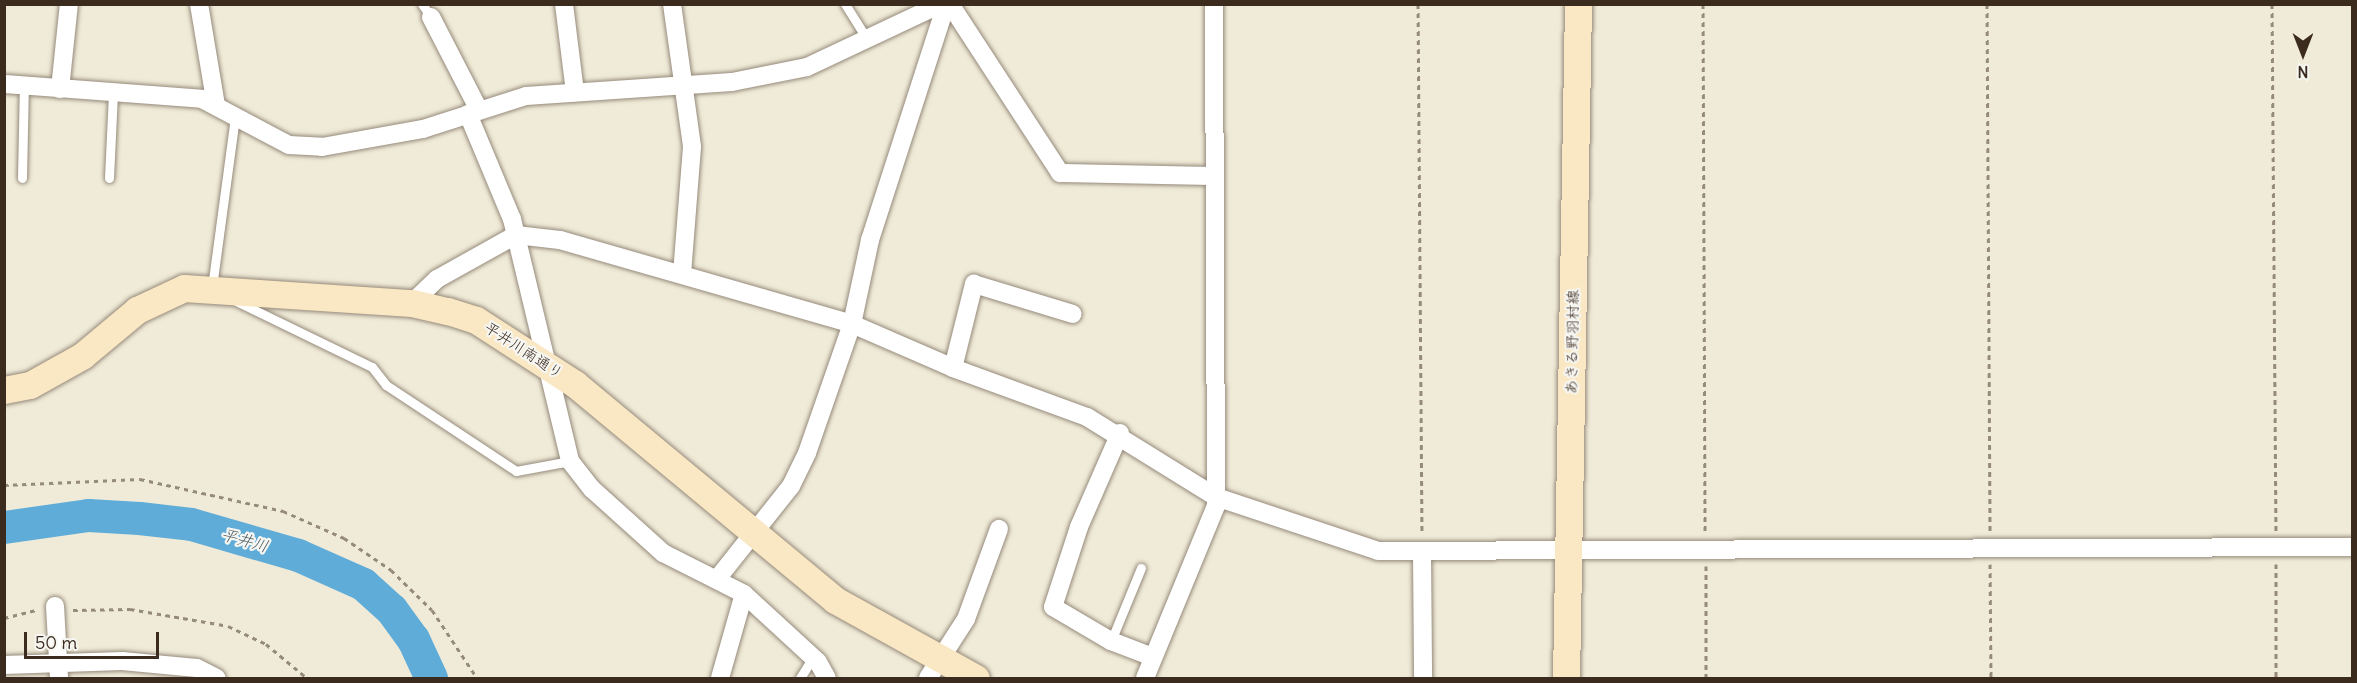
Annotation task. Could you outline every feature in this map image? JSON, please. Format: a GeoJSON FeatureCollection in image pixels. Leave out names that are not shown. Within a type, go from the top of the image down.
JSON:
{"type":"FeatureCollection","features":[{"type":"Feature","properties":{"kind":"street"},"geometry":{"type":"LineString","coordinates":[[60,89],[69,4]]}},
{"type":"Feature","properties":{"kind":"street"},"geometry":{"type":"LineString","coordinates":[[199,4],[216,106]]}},
{"type":"Feature","properties":{"kind":"street"},"geometry":{"type":"LineString","coordinates":[[564,4],[575,92]]}},
{"type":"Feature","properties":{"kind":"street"},"geometry":{"type":"LineString","coordinates":[[672,4],[692,147],[682,273]]}},
{"type":"Feature","properties":{"kind":"street"},"geometry":{"type":"LineString","coordinates":[[4,84],[202,99],[289,145],[308,148],[423,129],[526,96],[684,83],[732,82],[807,67],[940,4]]}},
{"type":"Feature","properties":{"kind":"street"},"geometry":{"type":"LineString","coordinates":[[948,4],[1060,173],[1215,176]]}},
{"type":"Feature","properties":{"kind":"street"},"geometry":{"type":"LineString","coordinates":[[717,579],[797,476],[852,324],[870,240],[948,4]]}},
{"type":"Feature","properties":{"kind":"street"},"geometry":{"type":"LineString","coordinates":[[1145,678],[1216,497],[1214,4]]}},
{"type":"Feature","properties":{"kind":"street","name":"あきる野羽村線"},"geometry":{"type":"LineString","coordinates":[[1566,678],[1578,4]]}},
{"type":"Feature","properties":{"kind":"street"},"geometry":{"type":"LineString","coordinates":[[426,11],[473,112],[516,235],[570,461],[592,489],[663,553],[744,594],[819,666],[835,678]]}},
{"type":"Feature","properties":{"kind":"street"},"geometry":{"type":"LineString","coordinates":[[412,303],[436,279],[516,235],[560,240],[682,273],[852,324],[953,368],[1069,408],[1120,433],[1216,497],[1378,551],[1422,553],[1706,550],[1990,551],[2352,547]]}},
{"type":"Feature","properties":{"kind":"street"},"geometry":{"type":"LineString","coordinates":[[953,368],[974,284],[1073,314]]}},
{"type":"Feature","properties":{"kind":"street","name":"平井川南通り"},"geometry":{"type":"LineString","coordinates":[[4,390],[30,385],[82,356],[167,293],[211,287],[412,303],[476,320],[548,364],[755,530],[835,600],[935,668],[976,678]]}},
{"type":"Feature","properties":{"kind":"street"},"geometry":{"type":"LineString","coordinates":[[1120,433],[1079,527],[1053,607],[1111,641],[1153,657]]}},
{"type":"Feature","properties":{"kind":"street"},"geometry":{"type":"LineString","coordinates":[[935,668],[966,619],[999,529]]}},
{"type":"Feature","properties":{"kind":"street"},"geometry":{"type":"LineString","coordinates":[[1422,553],[1423,678]]}},
{"type":"Feature","properties":{"kind":"street"},"geometry":{"type":"LineString","coordinates":[[720,678],[744,594]]}},
{"type":"Feature","properties":{"kind":"street"},"geometry":{"type":"LineString","coordinates":[[55,606],[59,671]]}},
{"type":"Feature","properties":{"kind":"street"},"geometry":{"type":"LineString","coordinates":[[4,665],[59,671],[196,668],[217,678]]}},
{"type":"Feature","properties":{"kind":"lane"},"geometry":{"type":"LineString","coordinates":[[844,4],[866,38]]}},
{"type":"Feature","properties":{"kind":"lane"},"geometry":{"type":"LineString","coordinates":[[22,178],[24,86]]}},
{"type":"Feature","properties":{"kind":"lane"},"geometry":{"type":"LineString","coordinates":[[109,178],[113,93]]}},
{"type":"Feature","properties":{"kind":"lane"},"geometry":{"type":"LineString","coordinates":[[235,116],[211,287],[372,367],[386,385],[516,471],[570,461]]}},
{"type":"Feature","properties":{"kind":"lane"},"geometry":{"type":"LineString","coordinates":[[1111,641],[1141,568]]}},
{"type":"Feature","properties":{"kind":"lane"},"geometry":{"type":"LineString","coordinates":[[800,678],[819,666]]}},
{"type":"Feature","properties":{"kind":"path"},"geometry":{"type":"LineString","coordinates":[[1418,4],[1422,553]]}},
{"type":"Feature","properties":{"kind":"path"},"geometry":{"type":"LineString","coordinates":[[1702,4],[1706,678]]}},
{"type":"Feature","properties":{"kind":"path"},"geometry":{"type":"LineString","coordinates":[[1987,4],[1990,678]]}},
{"type":"Feature","properties":{"kind":"path"},"geometry":{"type":"LineString","coordinates":[[2272,4],[2276,678]]}},
{"type":"Feature","properties":{"kind":"path"},"geometry":{"type":"LineString","coordinates":[[4,485],[140,479],[283,511],[344,538],[391,570],[432,610],[477,678]]}},
{"type":"Feature","properties":{"kind":"path"},"geometry":{"type":"LineString","coordinates":[[4,618],[55,606],[173,614],[228,626],[266,644],[307,678]]}},
{"type":"Feature","properties":{"kind":"waterway","name":"平井川"},"geometry":{"type":"LineString","coordinates":[[4,527],[88,515],[139,518],[191,524],[298,555],[363,584],[391,609],[413,639],[431,678]]}}]}
